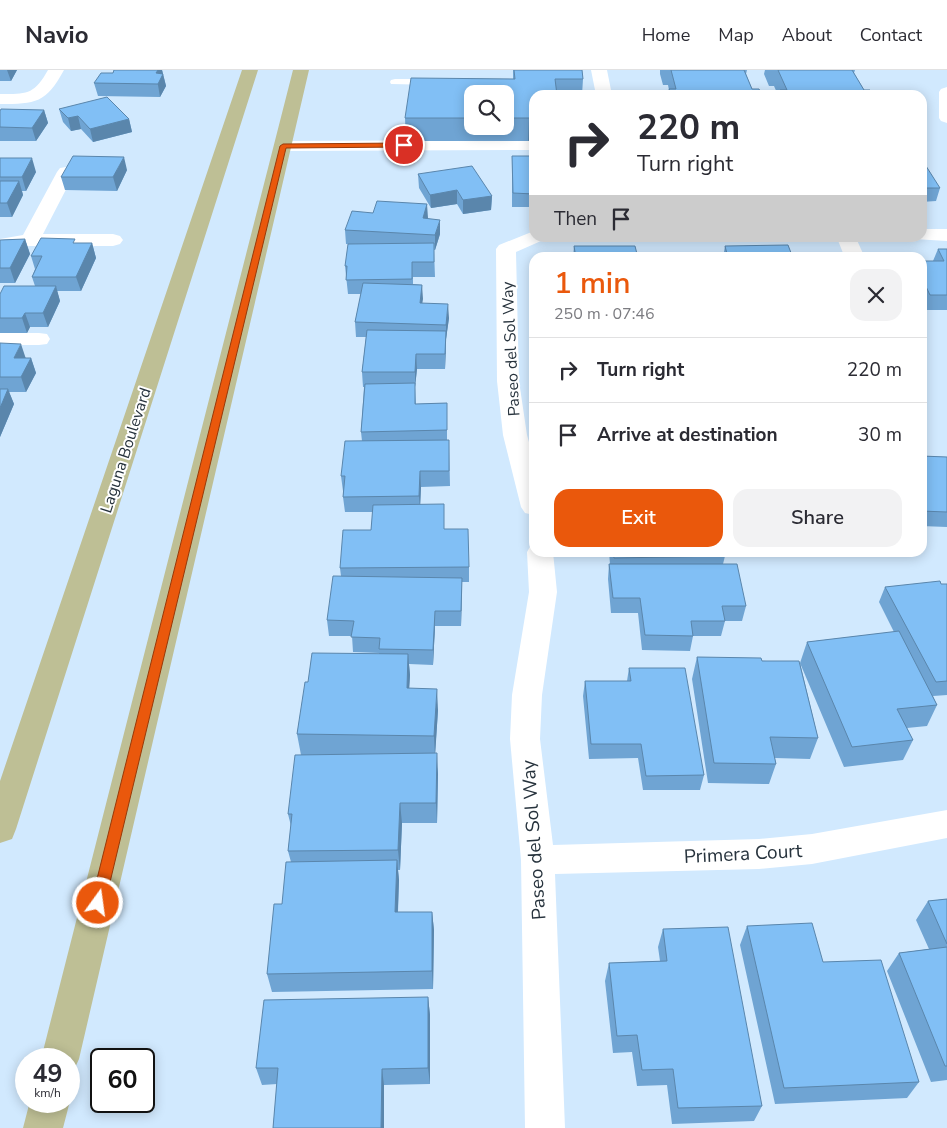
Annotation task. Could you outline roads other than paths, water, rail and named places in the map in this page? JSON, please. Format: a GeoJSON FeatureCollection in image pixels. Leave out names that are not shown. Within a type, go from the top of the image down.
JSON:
{"type":"FeatureCollection","features":[{"type":"Feature","properties":{"kind":"main road","name":"Laguna Boulevard"},"geometry":{"type":"LineString","coordinates":[[0,829],[250,70]]}},
{"type":"Feature","properties":{"kind":"main road"},"geometry":{"type":"LineString","coordinates":[[63,1048],[301,70]]}},
{"type":"Feature","properties":{"kind":"main road"},"geometry":{"type":"LineString","coordinates":[[43,1128],[47,1113]]}},
{"type":"Feature","properties":{"kind":"street"},"geometry":{"type":"LineString","coordinates":[[0,99],[35,96],[46,90],[56,70]]}},
{"type":"Feature","properties":{"kind":"street"},"geometry":{"type":"LineString","coordinates":[[600,70],[603,90]]}},
{"type":"Feature","properties":{"kind":"street"},"geometry":{"type":"LineString","coordinates":[[947,92],[947,118]]}},
{"type":"Feature","properties":{"kind":"street"},"geometry":{"type":"LineString","coordinates":[[283,146],[529,145]]}},
{"type":"Feature","properties":{"kind":"street"},"geometry":{"type":"LineString","coordinates":[[30,240],[66,172]]}},
{"type":"Feature","properties":{"kind":"street"},"geometry":{"type":"LineString","coordinates":[[927,235],[947,235]]}},
{"type":"Feature","properties":{"kind":"street","name":"Paseo del Sol Way"},"geometry":{"type":"LineString","coordinates":[[529,239],[506,249],[508,382],[515,435],[529,488]]}},
{"type":"Feature","properties":{"kind":"street"},"geometry":{"type":"LineString","coordinates":[[0,245],[30,240],[113,240]]}},
{"type":"Feature","properties":{"kind":"street"},"geometry":{"type":"LineString","coordinates":[[0,339],[39,339]]}},
{"type":"Feature","properties":{"kind":"street","name":"Paseo del Sol Way"},"geometry":{"type":"LineString","coordinates":[[540,557],[543,592],[527,695],[525,739],[538,860],[545,1128]]}},
{"type":"Feature","properties":{"kind":"street","name":"Primera Court"},"geometry":{"type":"LineString","coordinates":[[538,860],[786,852],[831,846],[947,824]]}},
{"type":"Feature","properties":{"kind":"lane"},"geometry":{"type":"LineString","coordinates":[[395,82],[451,83]]}}]}
